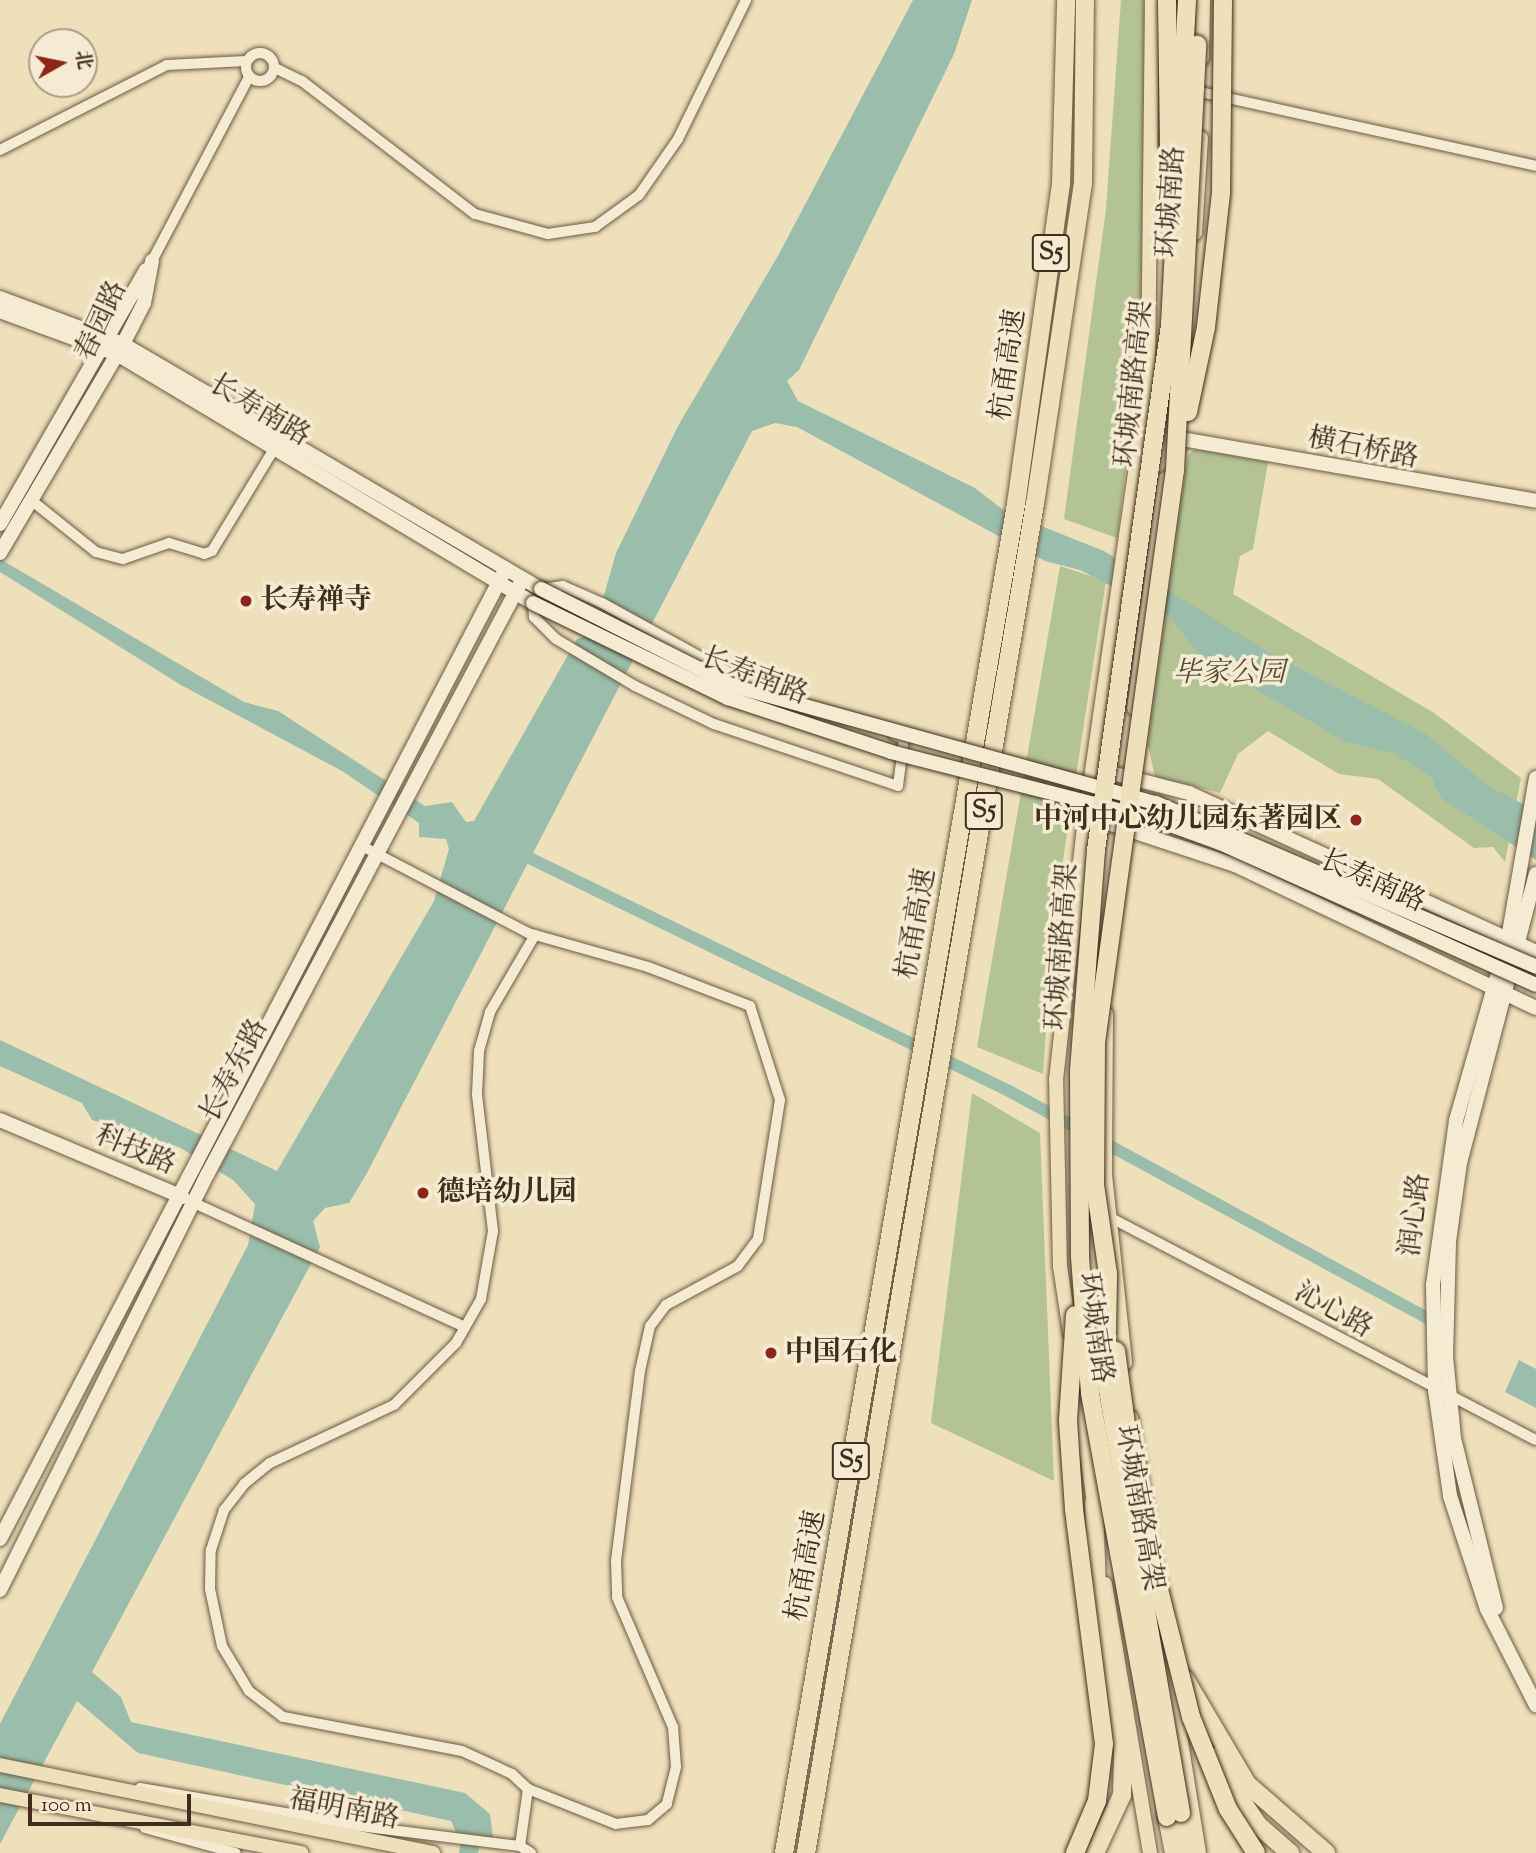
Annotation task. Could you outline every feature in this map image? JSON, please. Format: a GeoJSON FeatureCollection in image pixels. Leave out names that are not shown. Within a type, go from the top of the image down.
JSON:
{"type":"FeatureCollection","features":[{"type":"Feature","properties":{"kind":"highway","name":"杭甬高速"},"geometry":{"type":"LineString","coordinates":[[784,1853],[1016,504],[1061,184],[1066,0]]}},
{"type":"Feature","properties":{"kind":"highway","name":"杭甬高速"},"geometry":{"type":"LineString","coordinates":[[806,1853],[1035,503],[1083,184],[1085,0]]}},
{"type":"Feature","properties":{"kind":"highway"},"geometry":{"type":"LineString","coordinates":[[1167,0],[1170,325]]}},
{"type":"Feature","properties":{"kind":"highway","name":"环城南路高架"},"geometry":{"type":"LineString","coordinates":[[1174,1853],[1090,1393],[1080,1256],[1079,1071],[1097,850],[1170,325],[1187,0]]}},
{"type":"Feature","properties":{"kind":"highway","name":"环城南路高架"},"geometry":{"type":"LineString","coordinates":[[1189,1853],[1106,1381],[1108,1274],[1095,1185],[1096,1042],[1175,470],[1201,0]]}},
{"type":"Feature","properties":{"kind":"highway"},"geometry":{"type":"LineString","coordinates":[[1175,470],[1206,327],[1221,192],[1223,0]]}},
{"type":"Feature","properties":{"kind":"highway"},"geometry":{"type":"LineString","coordinates":[[1074,1853],[1097,1801],[1104,1744],[1068,1420],[1080,1256]]}},
{"type":"Feature","properties":{"kind":"highway"},"geometry":{"type":"LineString","coordinates":[[1108,1274],[1135,1490],[1199,1737],[1228,1809],[1256,1853]]}},
{"type":"Feature","properties":{"kind":"highway"},"geometry":{"type":"LineString","coordinates":[[1094,1503],[1097,1587],[1123,1749],[1122,1795],[1095,1853]]}},
{"type":"Feature","properties":{"kind":"highway"},"geometry":{"type":"LineString","coordinates":[[1165,1642],[1221,1747],[1266,1807],[1326,1853]]}},
{"type":"Feature","properties":{"kind":"highway"},"geometry":{"type":"LineString","coordinates":[[1199,1737],[1258,1825],[1290,1853]]}},
{"type":"Feature","properties":{"kind":"main road","name":"环城南路"},"geometry":{"type":"LineString","coordinates":[[1093,769],[1127,553],[1148,382],[1152,0]]}},
{"type":"Feature","properties":{"kind":"main road","name":"环城南路"},"geometry":{"type":"LineString","coordinates":[[1126,776],[1144,612],[1189,303],[1202,92],[1201,0]]}},
{"type":"Feature","properties":{"kind":"main road","name":"春园路"},"geometry":{"type":"LineString","coordinates":[[0,524],[113,346],[144,303],[152,261]]}},
{"type":"Feature","properties":{"kind":"main road","name":"春园路"},"geometry":{"type":"LineString","coordinates":[[0,553],[113,346],[152,261]]}},
{"type":"Feature","properties":{"kind":"main road","name":"长寿南路"},"geometry":{"type":"LineString","coordinates":[[0,298],[113,346],[519,586],[533,603],[728,698],[891,752],[1154,819],[1220,843],[1536,985]]}},
{"type":"Feature","properties":{"kind":"main road","name":"长寿南路"},"geometry":{"type":"LineString","coordinates":[[0,311],[113,346],[274,449],[502,576]]}},
{"type":"Feature","properties":{"kind":"main road","name":"横石桥路"},"geometry":{"type":"LineString","coordinates":[[1182,439],[1536,501]]}},
{"type":"Feature","properties":{"kind":"main road","name":"长寿东路"},"geometry":{"type":"LineString","coordinates":[[0,1539],[190,1168],[502,576]]}},
{"type":"Feature","properties":{"kind":"main road","name":"长寿南路"},"geometry":{"type":"LineString","coordinates":[[519,586],[541,589],[733,687],[1156,803],[1536,967]]}},
{"type":"Feature","properties":{"kind":"main road","name":"长寿东路"},"geometry":{"type":"LineString","coordinates":[[0,1590],[207,1175],[519,586]]}},
{"type":"Feature","properties":{"kind":"main road"},"geometry":{"type":"LineString","coordinates":[[1536,952],[1269,827],[1126,776],[1093,769],[1086,816],[1235,865],[1536,1009]]}},
{"type":"Feature","properties":{"kind":"main road"},"geometry":{"type":"LineString","coordinates":[[1121,826],[1126,776]]}},
{"type":"Feature","properties":{"kind":"main road","name":"润心路"},"geometry":{"type":"LineString","coordinates":[[1536,778],[1508,938],[1456,1121],[1438,1222],[1435,1390],[1450,1496],[1466,1557],[1536,1705]]}},
{"type":"Feature","properties":{"kind":"main road","name":"环城南路"},"geometry":{"type":"LineString","coordinates":[[1086,816],[1056,1080],[1054,1140],[1060,1266],[1094,1503],[1150,1853]]}},
{"type":"Feature","properties":{"kind":"main road","name":"环城南路"},"geometry":{"type":"LineString","coordinates":[[1121,826],[1105,950],[1105,1175],[1127,1392],[1199,1853]]}},
{"type":"Feature","properties":{"kind":"main road","name":"润心路"},"geometry":{"type":"LineString","coordinates":[[1511,1656],[1465,1498],[1450,1397],[1449,1241],[1460,1163],[1536,874]]}},
{"type":"Feature","properties":{"kind":"main road","name":"科技路"},"geometry":{"type":"LineString","coordinates":[[0,1111],[50,1134],[57,1144]]}},
{"type":"Feature","properties":{"kind":"main road","name":"科技路"},"geometry":{"type":"LineString","coordinates":[[0,1120],[194,1203]]}},
{"type":"Feature","properties":{"kind":"main road","name":"福明南路"},"geometry":{"type":"LineString","coordinates":[[0,1765],[433,1853]]}},
{"type":"Feature","properties":{"kind":"main road","name":"福明南路"},"geometry":{"type":"LineString","coordinates":[[0,1795],[102,1810],[300,1853]]}},
{"type":"Feature","properties":{"kind":"street"},"geometry":{"type":"LineString","coordinates":[[0,149],[167,65],[246,61],[258,52],[269,55],[275,68],[302,81],[475,214],[548,234],[595,227],[639,195],[678,139],[746,0]]}},
{"type":"Feature","properties":{"kind":"street"},"geometry":{"type":"LineString","coordinates":[[152,261],[249,77],[246,61]]}},
{"type":"Feature","properties":{"kind":"street"},"geometry":{"type":"LineString","coordinates":[[249,77],[260,82],[275,68]]}},
{"type":"Feature","properties":{"kind":"street"},"geometry":{"type":"LineString","coordinates":[[1150,81],[1536,166]]}},
{"type":"Feature","properties":{"kind":"street"},"geometry":{"type":"LineString","coordinates":[[31,500],[96,552],[123,559],[169,543],[204,554],[212,551],[274,449]]}},
{"type":"Feature","properties":{"kind":"street"},"geometry":{"type":"LineString","coordinates":[[533,603],[534,618],[556,639],[625,681],[713,724],[898,786],[904,739],[726,676],[603,605],[563,586],[541,589]]}},
{"type":"Feature","properties":{"kind":"street"},"geometry":{"type":"LineString","coordinates":[[360,845],[535,935],[648,967],[750,1006],[780,1118],[758,1239],[738,1266],[666,1305],[650,1326],[640,1371],[617,1597],[673,1727],[676,1767],[667,1804],[648,1820],[616,1824],[528,1789],[462,1752],[283,1717],[249,1691],[222,1646],[210,1589],[211,1550],[224,1510],[244,1484],[270,1463],[394,1405],[465,1327],[481,1299],[493,1231],[477,1094],[479,1051],[491,1012],[535,935]]}},
{"type":"Feature","properties":{"kind":"street"},"geometry":{"type":"LineString","coordinates":[[194,1203],[242,1220],[465,1327]]}},
{"type":"Feature","properties":{"kind":"street","name":"沁心路"},"geometry":{"type":"LineString","coordinates":[[1111,1218],[1435,1390],[1536,1440]]}},
{"type":"Feature","properties":{"kind":"street"},"geometry":{"type":"LineString","coordinates":[[103,1787],[156,1789],[446,1837],[520,1846],[531,1853]]}},
{"type":"Feature","properties":{"kind":"street"},"geometry":{"type":"LineString","coordinates":[[520,1846],[528,1789]]}},
{"type":"Feature","properties":{"kind":"street"},"geometry":{"type":"LineString","coordinates":[[102,1810],[169,1838],[236,1853]]}},
{"type":"Feature","properties":{"kind":"green space"},"geometry":{"type":"Polygon","coordinates":[[[1121,0],[1144,0],[1146,25],[1140,355],[1117,538],[1064,519],[1106,209],[1121,0]]]}},
{"type":"Feature","properties":{"kind":"green space","name":"毕家公园"},"geometry":{"type":"Polygon","coordinates":[[[1195,449],[1268,462],[1253,549],[1240,556],[1233,594],[1434,713],[1521,778],[1505,862],[1493,847],[1474,848],[1378,779],[1339,774],[1268,731],[1238,754],[1220,793],[1155,777],[1148,745],[1188,455],[1195,449]]]}},
{"type":"Feature","properties":{"kind":"green space"},"geometry":{"type":"Polygon","coordinates":[[[1060,566],[1106,581],[1053,925],[1043,1074],[977,1047],[1060,566]]]}},
{"type":"Feature","properties":{"kind":"green space"},"geometry":{"type":"Polygon","coordinates":[[[972,1093],[1040,1133],[1054,1481],[931,1423],[972,1093]]]}},
{"type":"Feature","properties":{"kind":"shaded area"},"geometry":{"type":"Polygon","coordinates":[[[913,0],[972,0],[954,54],[799,370],[787,381],[798,401],[975,488],[1006,512],[1104,551],[1275,656],[1426,734],[1487,785],[1536,811],[1536,860],[1442,799],[1431,777],[1393,753],[1344,741],[1201,657],[1169,616],[1080,570],[1045,561],[797,427],[775,423],[752,431],[367,1173],[349,1203],[325,1208],[313,1221],[320,1247],[92,1672],[121,1697],[131,1722],[465,1793],[490,1814],[493,1838],[458,1836],[451,1821],[138,1753],[77,1701],[0,1844],[0,1724],[248,1245],[255,1204],[233,1180],[179,1147],[92,1120],[82,1103],[0,1066],[0,1040],[277,1171],[434,901],[449,849],[446,839],[419,837],[419,823],[342,771],[181,685],[0,572],[0,559],[244,702],[278,711],[425,806],[452,802],[466,822],[474,821],[577,639],[589,635],[597,620],[616,553],[678,426],[779,254],[913,0]]]}},
{"type":"Feature","properties":{"kind":"shaded area"},"geometry":{"type":"Polygon","coordinates":[[[1519,1360],[1536,1369],[1536,1408],[1505,1392],[1519,1360]]]}},
{"type":"Feature","properties":{"kind":"waterway"},"geometry":{"type":"LineString","coordinates":[[515,851],[1009,1091],[1439,1324]]}},
{"type":"Feature","properties":{"kind":"waterway"},"geometry":{"type":"LineString","coordinates":[[468,1853],[473,1819]]}},
{"type":"Feature","properties":{"kind":"place","name":"长寿禅寺"},"geometry":{"type":"Point","coordinates":[246,601]}},
{"type":"Feature","properties":{"kind":"place","name":"中河中心幼儿园东著园区"},"geometry":{"type":"Point","coordinates":[1356,820]}},
{"type":"Feature","properties":{"kind":"place","name":"德培幼儿园"},"geometry":{"type":"Point","coordinates":[423,1193]}},
{"type":"Feature","properties":{"kind":"place","name":"中国石化"},"geometry":{"type":"Point","coordinates":[771,1353]}}]}
